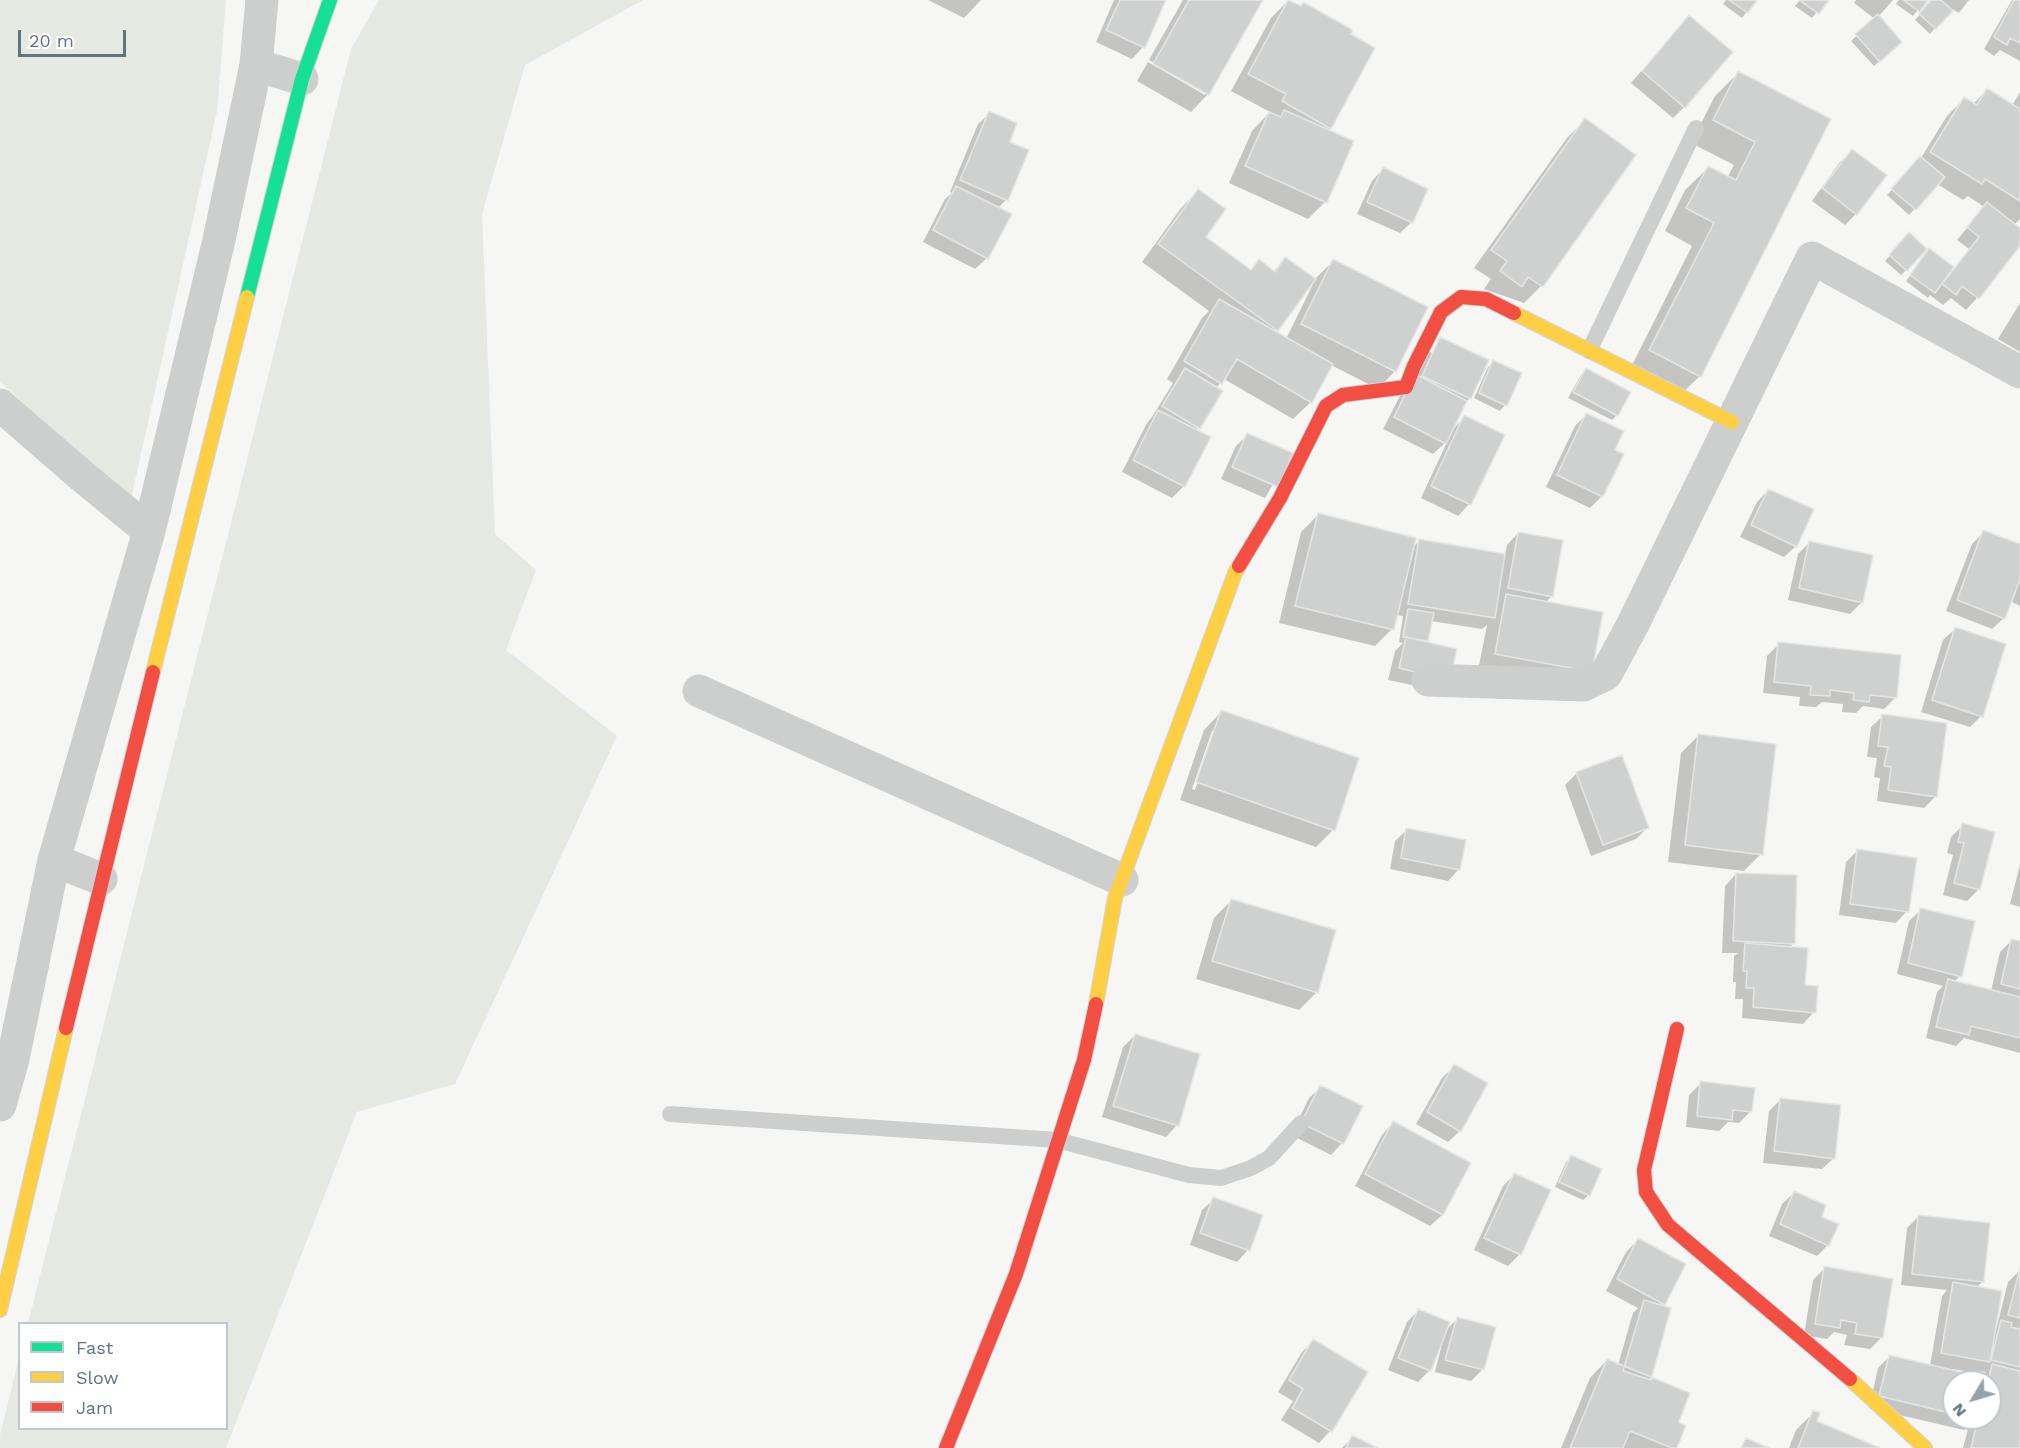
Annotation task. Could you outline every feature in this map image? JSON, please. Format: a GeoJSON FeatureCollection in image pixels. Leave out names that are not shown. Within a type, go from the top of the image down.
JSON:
{"type":"FeatureCollection","features":[{"type":"Feature","properties":{"kind":"street"},"geometry":{"type":"LineString","coordinates":[[0,1105],[13,1059],[54,860],[149,531],[219,240],[256,65],[262,0]]}},
{"type":"Feature","properties":{"kind":"street"},"geometry":{"type":"LineString","coordinates":[[0,1310],[101,879],[302,79],[330,0]]}},
{"type":"Feature","properties":{"kind":"street"},"geometry":{"type":"LineString","coordinates":[[256,65],[302,79]]}},
{"type":"Feature","properties":{"kind":"street"},"geometry":{"type":"LineString","coordinates":[[1428,680],[1583,685],[1606,674],[1812,258],[2020,372]]}},
{"type":"Feature","properties":{"kind":"street"},"geometry":{"type":"LineString","coordinates":[[946,1448],[1016,1274],[1084,1060],[1104,966],[1115,898],[1235,573],[1280,498],[1326,406],[1343,395],[1406,387],[1441,312],[1461,297],[1486,299],[1732,422]]}},
{"type":"Feature","properties":{"kind":"street"},"geometry":{"type":"LineString","coordinates":[[0,405],[149,531]]}},
{"type":"Feature","properties":{"kind":"street"},"geometry":{"type":"LineString","coordinates":[[699,691],[1122,880]]}},
{"type":"Feature","properties":{"kind":"street"},"geometry":{"type":"LineString","coordinates":[[54,860],[101,879]]}},
{"type":"Feature","properties":{"kind":"street"},"geometry":{"type":"LineString","coordinates":[[1677,1029],[1644,1170],[1646,1192],[1668,1225],[1855,1383],[1925,1448]]}},
{"type":"Feature","properties":{"kind":"street"},"geometry":{"type":"LineString","coordinates":[[13,1059],[54,1076]]}},
{"type":"Feature","properties":{"kind":"lane"},"geometry":{"type":"LineString","coordinates":[[1589,351],[1696,128]]}},
{"type":"Feature","properties":{"kind":"lane"},"geometry":{"type":"LineString","coordinates":[[670,1114],[1057,1140],[1189,1175],[1221,1178],[1251,1168],[1269,1158],[1301,1123]]}},
{"type":"Feature","properties":{"kind":"shaded area"},"geometry":{"type":"Polygon","coordinates":[[[0,0],[226,0],[217,111],[131,499],[0,382],[0,0]]]}},
{"type":"Feature","properties":{"kind":"shaded area"},"geometry":{"type":"Polygon","coordinates":[[[379,0],[643,0],[525,65],[482,214],[495,534],[536,570],[506,650],[617,736],[455,1084],[357,1112],[226,1448],[0,1448],[0,1435],[18,1362],[18,1430],[228,1430],[228,1322],[28,1322],[351,49],[379,0]]]}},
{"type":"Feature","properties":{"kind":"building"},"geometry":{"type":"Polygon","coordinates":[[[1120,0],[1166,0],[1145,48],[1106,30],[1120,0]]]}},
{"type":"Feature","properties":{"kind":"building"},"geometry":{"type":"Polygon","coordinates":[[[1189,0],[1263,0],[1209,95],[1153,64],[1189,0]]]}},
{"type":"Feature","properties":{"kind":"building"},"geometry":{"type":"Polygon","coordinates":[[[1288,0],[1301,6],[1303,2],[1353,30],[1351,34],[1375,48],[1331,129],[1282,101],[1286,94],[1248,74],[1288,0]]]}},
{"type":"Feature","properties":{"kind":"building"},"geometry":{"type":"Polygon","coordinates":[[[1729,0],[1757,0],[1748,13],[1729,0]]]}},
{"type":"Feature","properties":{"kind":"building"},"geometry":{"type":"Polygon","coordinates":[[[1799,0],[1829,0],[1819,14],[1799,0]]]}},
{"type":"Feature","properties":{"kind":"building"},"geometry":{"type":"Polygon","coordinates":[[[1903,0],[1928,0],[1920,12],[1903,0]]]}},
{"type":"Feature","properties":{"kind":"building"},"geometry":{"type":"Polygon","coordinates":[[[1931,0],[1941,0],[1953,11],[1936,29],[1919,14],[1931,0]]]}},
{"type":"Feature","properties":{"kind":"building"},"geometry":{"type":"Polygon","coordinates":[[[2014,0],[2020,0],[2020,43],[2010,38],[2007,45],[1994,37],[2014,0]]]}},
{"type":"Feature","properties":{"kind":"building"},"geometry":{"type":"Polygon","coordinates":[[[1878,14],[1902,42],[1880,62],[1855,34],[1878,14]]]}},
{"type":"Feature","properties":{"kind":"building"},"geometry":{"type":"Polygon","coordinates":[[[1689,15],[1733,52],[1685,108],[1642,71],[1689,15]]]}},
{"type":"Feature","properties":{"kind":"building"},"geometry":{"type":"Polygon","coordinates":[[[1738,71],[1831,119],[1701,377],[1649,350],[1714,223],[1686,208],[1708,166],[1736,180],[1755,142],[1713,120],[1738,71]]]}},
{"type":"Feature","properties":{"kind":"building"},"geometry":{"type":"Polygon","coordinates":[[[1987,88],[2020,109],[2020,201],[1985,179],[1982,184],[1930,152],[1964,97],[1977,105],[1987,88]]]}},
{"type":"Feature","properties":{"kind":"building"},"geometry":{"type":"Polygon","coordinates":[[[1284,110],[1354,141],[1327,203],[1245,166],[1269,112],[1281,117],[1284,110]]]}},
{"type":"Feature","properties":{"kind":"building"},"geometry":{"type":"Polygon","coordinates":[[[989,111],[1017,123],[1010,142],[1029,150],[1008,201],[960,180],[989,111]]]}},
{"type":"Feature","properties":{"kind":"building"},"geometry":{"type":"Polygon","coordinates":[[[1585,118],[1636,155],[1543,287],[1528,277],[1522,287],[1500,271],[1507,261],[1491,250],[1585,118]]]}},
{"type":"Feature","properties":{"kind":"building"},"geometry":{"type":"Polygon","coordinates":[[[1852,149],[1887,175],[1857,215],[1822,188],[1852,149]]]}},
{"type":"Feature","properties":{"kind":"building"},"geometry":{"type":"Polygon","coordinates":[[[1920,156],[1945,177],[1916,210],[1891,189],[1920,156]]]}},
{"type":"Feature","properties":{"kind":"building"},"geometry":{"type":"Polygon","coordinates":[[[1383,167],[1428,189],[1413,223],[1367,202],[1383,167]]]}},
{"type":"Feature","properties":{"kind":"building"},"geometry":{"type":"Polygon","coordinates":[[[956,186],[1012,214],[988,259],[933,230],[956,186]]]}},
{"type":"Feature","properties":{"kind":"building"},"geometry":{"type":"Polygon","coordinates":[[[1198,189],[1226,209],[1206,237],[1251,270],[1259,259],[1275,272],[1285,257],[1316,279],[1278,331],[1158,244],[1198,189]]]}},
{"type":"Feature","properties":{"kind":"building"},"geometry":{"type":"Polygon","coordinates":[[[1987,202],[2020,228],[2020,246],[1979,299],[1962,286],[1956,295],[1942,284],[1979,237],[1967,227],[1987,202]]]}},
{"type":"Feature","properties":{"kind":"building"},"geometry":{"type":"Polygon","coordinates":[[[1909,232],[1927,249],[1907,271],[1889,255],[1909,232]]]}},
{"type":"Feature","properties":{"kind":"building"},"geometry":{"type":"Polygon","coordinates":[[[1929,248],[1954,267],[1935,293],[1910,275],[1929,248]]]}},
{"type":"Feature","properties":{"kind":"building"},"geometry":{"type":"Polygon","coordinates":[[[1333,259],[1428,307],[1396,372],[1301,324],[1333,259]]]}},
{"type":"Feature","properties":{"kind":"building"},"geometry":{"type":"Polygon","coordinates":[[[1219,299],[1333,364],[1312,403],[1237,359],[1222,384],[1184,361],[1219,299]]]}},
{"type":"Feature","properties":{"kind":"building"},"geometry":{"type":"Polygon","coordinates":[[[1440,337],[1489,360],[1471,399],[1422,376],[1440,337]]]}},
{"type":"Feature","properties":{"kind":"building"},"geometry":{"type":"Polygon","coordinates":[[[1493,360],[1522,373],[1507,406],[1479,393],[1493,360]]]}},
{"type":"Feature","properties":{"kind":"building"},"geometry":{"type":"Polygon","coordinates":[[[1185,368],[1223,391],[1200,429],[1162,406],[1185,368]]]}},
{"type":"Feature","properties":{"kind":"building"},"geometry":{"type":"Polygon","coordinates":[[[1586,368],[1631,392],[1618,416],[1573,392],[1586,368]]]}},
{"type":"Feature","properties":{"kind":"building"},"geometry":{"type":"Polygon","coordinates":[[[1415,374],[1467,401],[1446,444],[1394,417],[1415,374]]]}},
{"type":"Feature","properties":{"kind":"building"},"geometry":{"type":"Polygon","coordinates":[[[1158,410],[1211,437],[1185,487],[1133,460],[1158,410]]]}},
{"type":"Feature","properties":{"kind":"building"},"geometry":{"type":"Polygon","coordinates":[[[1586,413],[1624,431],[1615,450],[1624,454],[1603,497],[1557,475],[1586,413]]]}},
{"type":"Feature","properties":{"kind":"building"},"geometry":{"type":"Polygon","coordinates":[[[1464,415],[1505,435],[1471,505],[1431,486],[1464,415]]]}},
{"type":"Feature","properties":{"kind":"building"},"geometry":{"type":"Polygon","coordinates":[[[1247,433],[1293,453],[1278,487],[1232,467],[1247,433]]]}},
{"type":"Feature","properties":{"kind":"building"},"geometry":{"type":"Polygon","coordinates":[[[1768,489],[1814,509],[1797,547],[1751,525],[1768,489]]]}},
{"type":"Feature","properties":{"kind":"building"},"geometry":{"type":"Polygon","coordinates":[[[1318,513],[1416,538],[1394,630],[1295,606],[1318,513]]]}},
{"type":"Feature","properties":{"kind":"building"},"geometry":{"type":"Polygon","coordinates":[[[1983,530],[2020,544],[2020,579],[2005,619],[1957,600],[1983,530]]]}},
{"type":"Feature","properties":{"kind":"building"},"geometry":{"type":"Polygon","coordinates":[[[1518,532],[1563,540],[1553,597],[1508,588],[1518,532]]]}},
{"type":"Feature","properties":{"kind":"building"},"geometry":{"type":"Polygon","coordinates":[[[1419,539],[1505,554],[1495,618],[1408,604],[1419,539]]]}},
{"type":"Feature","properties":{"kind":"building"},"geometry":{"type":"Polygon","coordinates":[[[1809,541],[1873,555],[1863,603],[1799,588],[1809,541]]]}},
{"type":"Feature","properties":{"kind":"building"},"geometry":{"type":"Polygon","coordinates":[[[1506,594],[1603,612],[1592,672],[1495,654],[1506,594]]]}},
{"type":"Feature","properties":{"kind":"building"},"geometry":{"type":"Polygon","coordinates":[[[1408,609],[1434,613],[1428,641],[1403,637],[1408,609]]]}},
{"type":"Feature","properties":{"kind":"building"},"geometry":{"type":"Polygon","coordinates":[[[1955,627],[2006,644],[1983,717],[1932,700],[1955,627]]]}},
{"type":"Feature","properties":{"kind":"building"},"geometry":{"type":"Polygon","coordinates":[[[1406,637],[1457,649],[1452,671],[1435,677],[1399,668],[1406,637]]]}},
{"type":"Feature","properties":{"kind":"building"},"geometry":{"type":"Polygon","coordinates":[[[1778,642],[1901,655],[1897,698],[1870,695],[1869,702],[1853,700],[1854,693],[1830,690],[1830,696],[1810,695],[1811,686],[1774,682],[1778,642]]]}},
{"type":"Feature","properties":{"kind":"building"},"geometry":{"type":"Polygon","coordinates":[[[1221,710],[1359,758],[1335,831],[1196,782],[1221,710]]]}},
{"type":"Feature","properties":{"kind":"building"},"geometry":{"type":"Polygon","coordinates":[[[1882,714],[1947,723],[1937,797],[1888,790],[1891,767],[1884,766],[1888,747],[1878,746],[1882,714]]]}},
{"type":"Feature","properties":{"kind":"building"},"geometry":{"type":"Polygon","coordinates":[[[1698,734],[1776,744],[1763,855],[1685,845],[1698,734]]]}},
{"type":"Feature","properties":{"kind":"building"},"geometry":{"type":"Polygon","coordinates":[[[1622,755],[1649,828],[1603,845],[1576,772],[1622,755]]]}},
{"type":"Feature","properties":{"kind":"building"},"geometry":{"type":"Polygon","coordinates":[[[1962,823],[1995,832],[1980,890],[1954,883],[1964,843],[1958,842],[1962,823]]]}},
{"type":"Feature","properties":{"kind":"building"},"geometry":{"type":"Polygon","coordinates":[[[1406,828],[1466,840],[1460,870],[1401,858],[1406,828]]]}},
{"type":"Feature","properties":{"kind":"building"},"geometry":{"type":"Polygon","coordinates":[[[1857,849],[1917,858],[1909,912],[1850,904],[1857,849]]]}},
{"type":"Feature","properties":{"kind":"building"},"geometry":{"type":"Polygon","coordinates":[[[1736,873],[1797,875],[1795,944],[1733,941],[1736,873]]]}},
{"type":"Feature","properties":{"kind":"building"},"geometry":{"type":"Polygon","coordinates":[[[1231,899],[1336,930],[1318,993],[1212,961],[1231,899]]]}},
{"type":"Feature","properties":{"kind":"building"},"geometry":{"type":"Polygon","coordinates":[[[1920,908],[1975,921],[1962,977],[1908,963],[1920,908]]]}},
{"type":"Feature","properties":{"kind":"building"},"geometry":{"type":"Polygon","coordinates":[[[2011,939],[2020,941],[2020,989],[2001,984],[2011,939]]]}},
{"type":"Feature","properties":{"kind":"building"},"geometry":{"type":"Polygon","coordinates":[[[1745,943],[1808,948],[1805,985],[1818,986],[1816,1013],[1753,1007],[1754,988],[1746,988],[1747,971],[1743,971],[1745,943]]]}},
{"type":"Feature","properties":{"kind":"building"},"geometry":{"type":"Polygon","coordinates":[[[1948,979],[2020,997],[2020,1038],[1971,1026],[1969,1035],[1936,1027],[1948,979]]]}},
{"type":"Feature","properties":{"kind":"building"},"geometry":{"type":"Polygon","coordinates":[[[1135,1034],[1200,1054],[1179,1126],[1113,1106],[1135,1034]]]}},
{"type":"Feature","properties":{"kind":"building"},"geometry":{"type":"Polygon","coordinates":[[[1454,1064],[1488,1083],[1461,1132],[1427,1112],[1454,1064]]]}},
{"type":"Feature","properties":{"kind":"building"},"geometry":{"type":"Polygon","coordinates":[[[1700,1081],[1755,1088],[1752,1112],[1733,1110],[1732,1120],[1697,1116],[1700,1081]]]}},
{"type":"Feature","properties":{"kind":"building"},"geometry":{"type":"Polygon","coordinates":[[[1320,1085],[1363,1106],[1344,1144],[1301,1123],[1320,1085]]]}},
{"type":"Feature","properties":{"kind":"building"},"geometry":{"type":"Polygon","coordinates":[[[1780,1098],[1841,1105],[1835,1159],[1774,1151],[1780,1098]]]}},
{"type":"Feature","properties":{"kind":"building"},"geometry":{"type":"Polygon","coordinates":[[[1393,1121],[1471,1163],[1443,1215],[1365,1174],[1393,1121]]]}},
{"type":"Feature","properties":{"kind":"building"},"geometry":{"type":"Polygon","coordinates":[[[1571,1155],[1602,1169],[1590,1196],[1559,1182],[1571,1155]]]}},
{"type":"Feature","properties":{"kind":"building"},"geometry":{"type":"Polygon","coordinates":[[[1514,1173],[1551,1190],[1521,1255],[1484,1238],[1514,1173]]]}},
{"type":"Feature","properties":{"kind":"building"},"geometry":{"type":"Polygon","coordinates":[[[1794,1191],[1826,1205],[1822,1217],[1839,1224],[1829,1246],[1780,1224],[1794,1191]]]}},
{"type":"Feature","properties":{"kind":"building"},"geometry":{"type":"Polygon","coordinates":[[[1213,1197],[1263,1215],[1250,1251],[1200,1233],[1213,1197]]]}},
{"type":"Feature","properties":{"kind":"building"},"geometry":{"type":"Polygon","coordinates":[[[1918,1215],[1990,1223],[1984,1282],[1912,1274],[1918,1215]]]}},
{"type":"Feature","properties":{"kind":"building"},"geometry":{"type":"Polygon","coordinates":[[[1638,1238],[1686,1264],[1665,1305],[1617,1279],[1638,1238]]]}},
{"type":"Feature","properties":{"kind":"building"},"geometry":{"type":"Polygon","coordinates":[[[1824,1266],[1893,1279],[1883,1338],[1855,1334],[1857,1323],[1841,1320],[1840,1328],[1815,1324],[1824,1266]]]}},
{"type":"Feature","properties":{"kind":"building"},"geometry":{"type":"Polygon","coordinates":[[[2020,1268],[2020,1318],[2008,1315],[2020,1268]]]}},
{"type":"Feature","properties":{"kind":"building"},"geometry":{"type":"Polygon","coordinates":[[[1953,1282],[2002,1291],[1990,1362],[1941,1353],[1953,1282]]]}},
{"type":"Feature","properties":{"kind":"building"},"geometry":{"type":"Polygon","coordinates":[[[1644,1300],[1671,1308],[1651,1380],[1623,1371],[1644,1300]]]}},
{"type":"Feature","properties":{"kind":"building"},"geometry":{"type":"Polygon","coordinates":[[[1418,1309],[1450,1322],[1431,1371],[1398,1358],[1418,1309]]]}},
{"type":"Feature","properties":{"kind":"building"},"geometry":{"type":"Polygon","coordinates":[[[1457,1317],[1496,1327],[1484,1370],[1445,1360],[1457,1317]]]}},
{"type":"Feature","properties":{"kind":"building"},"geometry":{"type":"Polygon","coordinates":[[[2001,1320],[2012,1323],[2011,1327],[2020,1329],[2020,1367],[1991,1360],[2001,1320]]]}},
{"type":"Feature","properties":{"kind":"building"},"geometry":{"type":"Polygon","coordinates":[[[1313,1339],[1368,1372],[1332,1432],[1292,1408],[1303,1389],[1289,1380],[1313,1339]]]}},
{"type":"Feature","properties":{"kind":"building"},"geometry":{"type":"Polygon","coordinates":[[[1889,1355],[1952,1370],[1942,1370],[1942,1411],[1879,1396],[1889,1355]]]}},
{"type":"Feature","properties":{"kind":"building"},"geometry":{"type":"Polygon","coordinates":[[[1607,1359],[1690,1393],[1679,1422],[1686,1426],[1677,1448],[1630,1431],[1623,1448],[1570,1448],[1607,1359]]]}},
{"type":"Feature","properties":{"kind":"building"},"geometry":{"type":"Polygon","coordinates":[[[1992,1364],[2020,1371],[2020,1448],[1971,1448],[1975,1430],[2002,1430],[2002,1370],[1991,1370],[1992,1364]]]}},
{"type":"Feature","properties":{"kind":"building"},"geometry":{"type":"Polygon","coordinates":[[[1813,1410],[1820,1413],[1817,1421],[1880,1448],[1798,1448],[1813,1410]]]}},
{"type":"Feature","properties":{"kind":"building"},"geometry":{"type":"Polygon","coordinates":[[[1352,1435],[1378,1448],[1346,1448],[1352,1435]]]}},
{"type":"Feature","properties":{"kind":"building"},"geometry":{"type":"Polygon","coordinates":[[[1746,1438],[1769,1448],[1741,1448],[1746,1438]]]}},
{"type":"Feature","properties":{"kind":"traffic: fast"},"geometry":{"type":"LineString","coordinates":[[247,297],[302,79],[330,0]]}},
{"type":"Feature","properties":{"kind":"traffic: slow"},"geometry":{"type":"LineString","coordinates":[[153,672],[247,297]]}},
{"type":"Feature","properties":{"kind":"traffic: slow"},"geometry":{"type":"LineString","coordinates":[[1514,313],[1732,422]]}},
{"type":"Feature","properties":{"kind":"traffic: slow"},"geometry":{"type":"LineString","coordinates":[[1096,1004],[1115,898],[1239,566]]}},
{"type":"Feature","properties":{"kind":"traffic: slow"},"geometry":{"type":"LineString","coordinates":[[0,1310],[66,1028]]}},
{"type":"Feature","properties":{"kind":"traffic: slow"},"geometry":{"type":"LineString","coordinates":[[1850,1379],[1925,1448]]}},
{"type":"Feature","properties":{"kind":"traffic: jam"},"geometry":{"type":"LineString","coordinates":[[1239,566],[1280,498],[1326,406],[1343,395],[1406,387],[1441,312],[1461,297],[1486,299],[1514,313]]}},
{"type":"Feature","properties":{"kind":"traffic: jam"},"geometry":{"type":"LineString","coordinates":[[66,1028],[153,672]]}},
{"type":"Feature","properties":{"kind":"traffic: jam"},"geometry":{"type":"LineString","coordinates":[[946,1448],[1016,1274],[1084,1060],[1096,1004]]}},
{"type":"Feature","properties":{"kind":"traffic: jam"},"geometry":{"type":"LineString","coordinates":[[1677,1029],[1644,1170],[1646,1192],[1668,1225],[1850,1379]]}}]}
